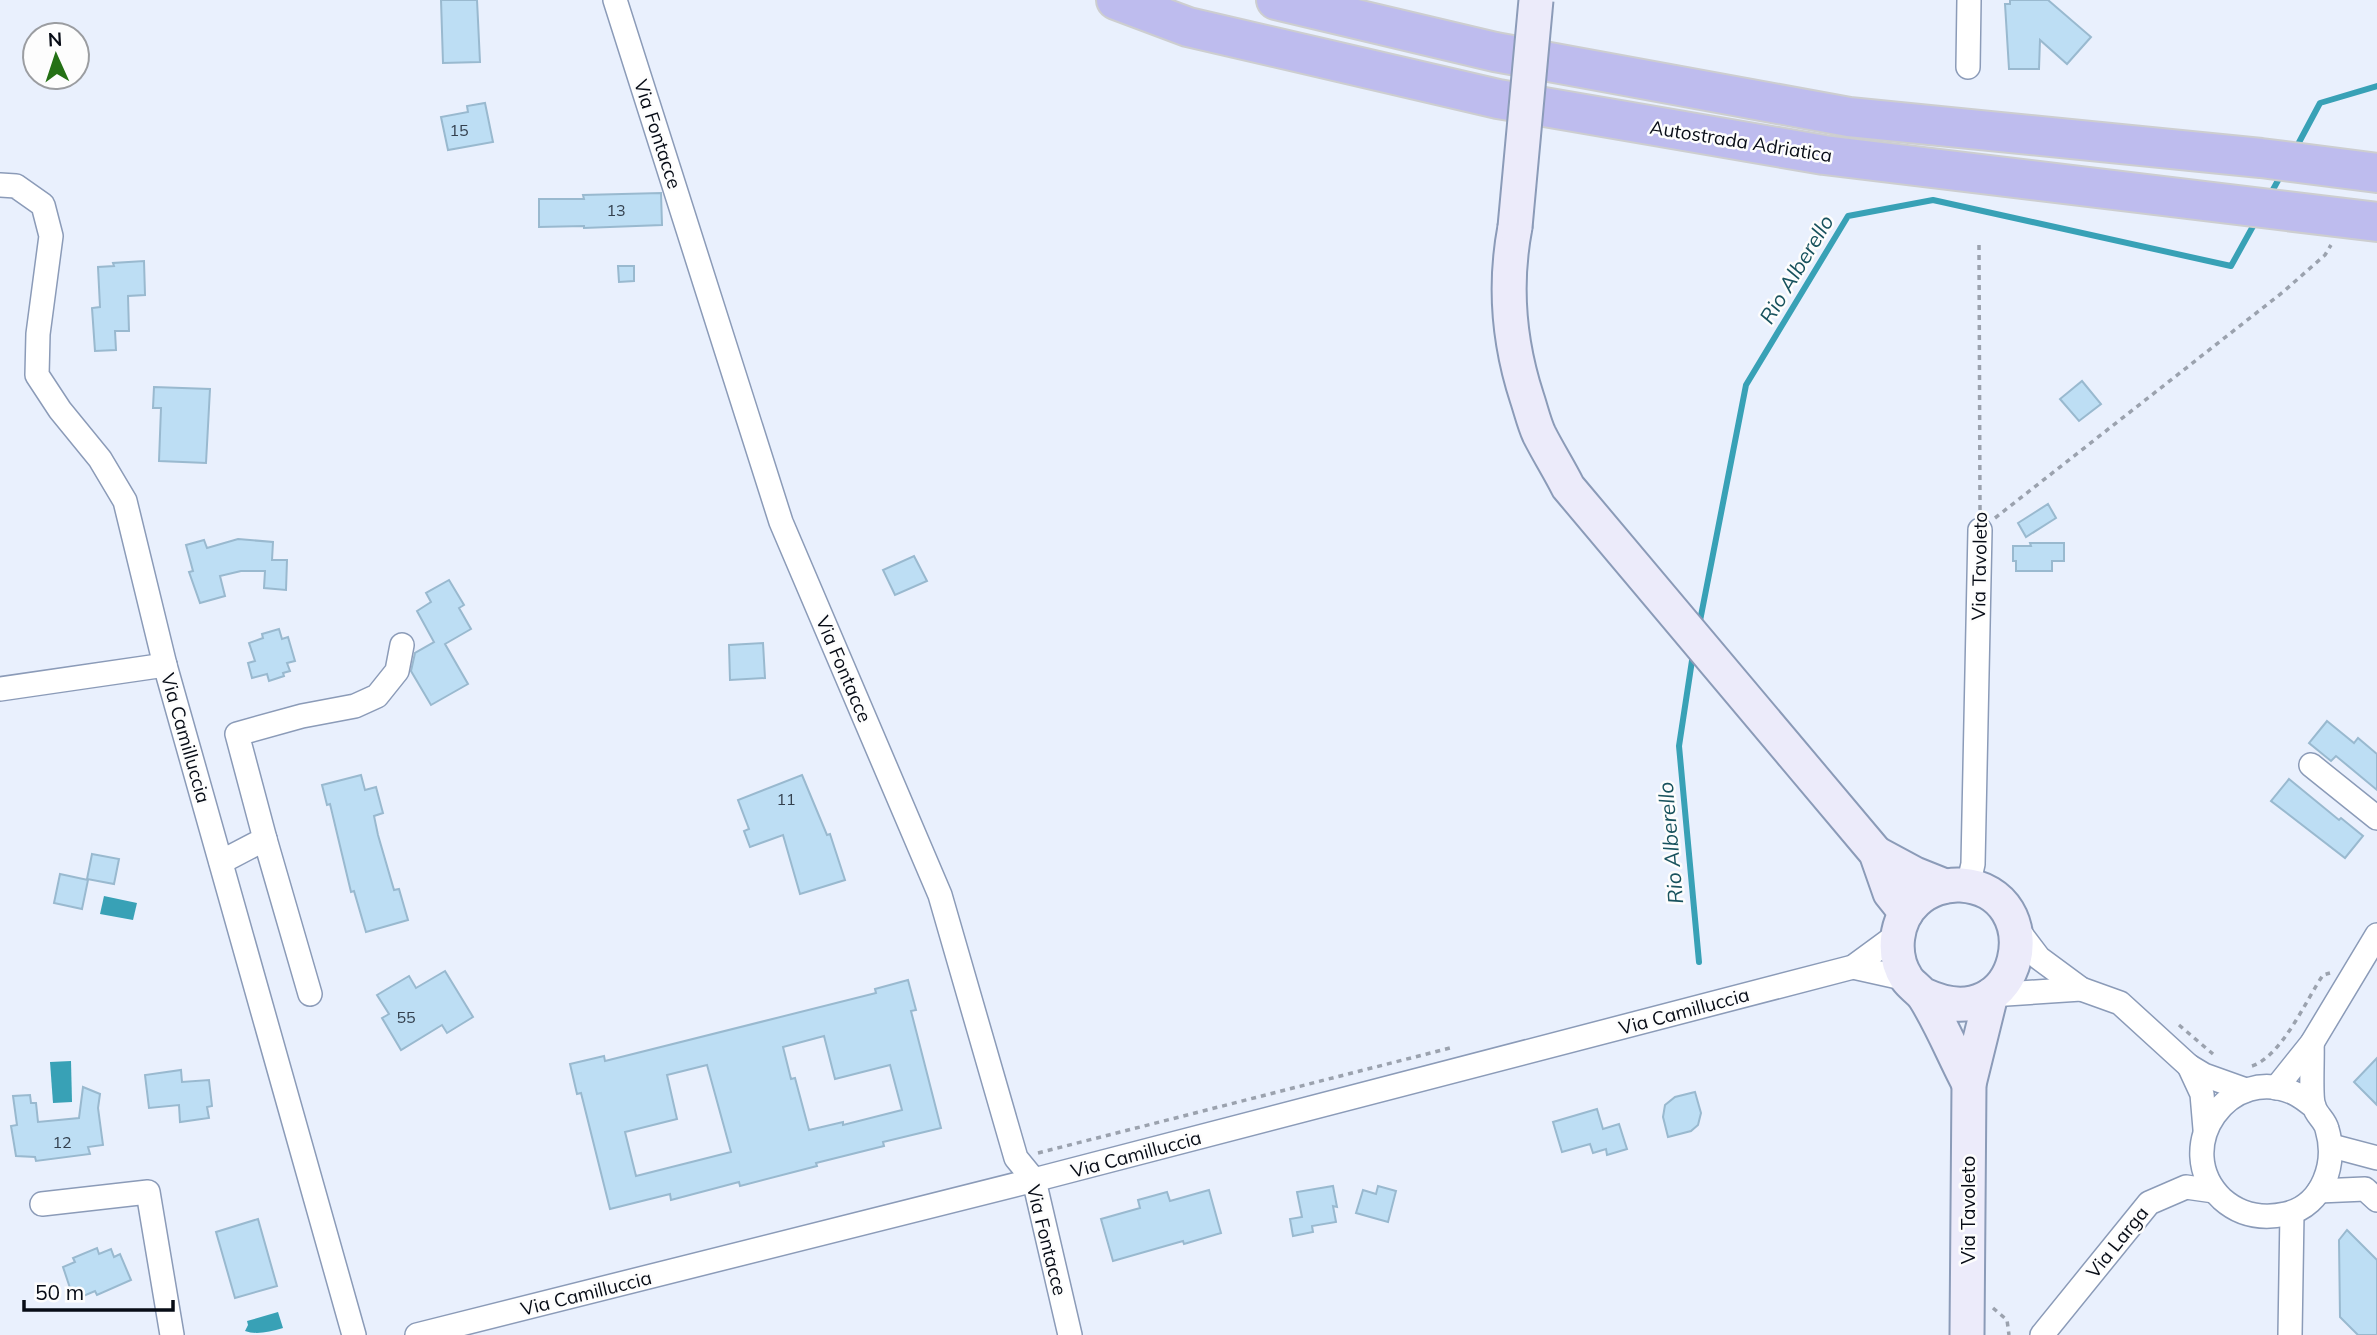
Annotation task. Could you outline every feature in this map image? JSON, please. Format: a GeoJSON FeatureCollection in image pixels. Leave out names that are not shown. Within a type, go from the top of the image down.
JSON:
{"type":"FeatureCollection","features":[{"type":"Feature","properties":{"kind":"highway","name":"Autostrada Adriatica"},"geometry":{"type":"LineString","coordinates":[[1116,0],[1188,26],[1498,99],[1824,155],[2377,222]]}},
{"type":"Feature","properties":{"kind":"highway"},"geometry":{"type":"LineString","coordinates":[[1276,0],[1495,52],[1849,117],[2261,158],[2377,173]]}},
{"type":"Feature","properties":{"kind":"main road"},"geometry":{"type":"LineString","coordinates":[[1536,0],[1515,227],[1510,252],[1509,292],[1513,342],[1538,433],[1568,487],[1876,853],[1902,923]]}},
{"type":"Feature","properties":{"kind":"main road"},"geometry":{"type":"LineString","coordinates":[[1876,853],[1915,874],[1988,893],[2004,907],[2014,925],[2017,946],[2013,966],[2004,982],[1991,995],[1975,1003],[1957,1005],[1940,1003],[1915,987],[1900,965],[1897,950],[1902,923],[1916,900],[1930,891],[1957,886]]}},
{"type":"Feature","properties":{"kind":"main road","name":"Via Tavoleto"},"geometry":{"type":"LineString","coordinates":[[1915,987],[1969,1084]]}},
{"type":"Feature","properties":{"kind":"main road","name":"Via Tavoleto"},"geometry":{"type":"LineString","coordinates":[[1967,1335],[1969,1084],[1991,995]]}},
{"type":"Feature","properties":{"kind":"street","name":"Via Fontacce"},"geometry":{"type":"LineString","coordinates":[[615,0],[781,522],[940,895],[1016,1158],[1034,1180],[1070,1335]]}},
{"type":"Feature","properties":{"kind":"street"},"geometry":{"type":"LineString","coordinates":[[1968,68],[1969,0]]}},
{"type":"Feature","properties":{"kind":"street","name":"Via Camilluccia"},"geometry":{"type":"LineString","coordinates":[[0,185],[16,186],[43,205],[51,236],[38,334],[37,375],[60,410],[100,459],[125,501],[165,665],[354,1335]]}},
{"type":"Feature","properties":{"kind":"street","name":"Via Tavoleto"},"geometry":{"type":"LineString","coordinates":[[1957,886],[1973,864],[1980,530]]}},
{"type":"Feature","properties":{"kind":"street"},"geometry":{"type":"LineString","coordinates":[[310,994],[237,734],[302,716],[355,706],[377,696],[397,671],[402,645]]}},
{"type":"Feature","properties":{"kind":"street"},"geometry":{"type":"LineString","coordinates":[[0,690],[165,665]]}},
{"type":"Feature","properties":{"kind":"street"},"geometry":{"type":"LineString","coordinates":[[2311,765],[2377,818]]}},
{"type":"Feature","properties":{"kind":"street"},"geometry":{"type":"LineString","coordinates":[[221,862],[265,839]]}},
{"type":"Feature","properties":{"kind":"street","name":"Via Camilluccia"},"geometry":{"type":"LineString","coordinates":[[417,1335],[1034,1180],[1853,967],[1902,923]]}},
{"type":"Feature","properties":{"kind":"street"},"geometry":{"type":"LineString","coordinates":[[2014,925],[2039,958],[2081,989],[2120,1003],[2189,1066],[2204,1075],[2246,1079],[2261,1087],[2297,1094],[2313,1106],[2326,1125],[2332,1146],[2328,1176],[2319,1191],[2307,1203],[2292,1213],[2271,1217],[2249,1215],[2230,1206],[2214,1191],[2204,1172],[2201,1150],[2205,1129],[2202,1094],[2189,1066]]}},
{"type":"Feature","properties":{"kind":"street"},"geometry":{"type":"LineString","coordinates":[[2276,1088],[2312,1043],[2377,935]]}},
{"type":"Feature","properties":{"kind":"street","name":"Via Camilluccia"},"geometry":{"type":"LineString","coordinates":[[1853,967],[1915,987]]}},
{"type":"Feature","properties":{"kind":"street"},"geometry":{"type":"LineString","coordinates":[[1991,995],[2081,989]]}},
{"type":"Feature","properties":{"kind":"street"},"geometry":{"type":"LineString","coordinates":[[2312,1043],[2313,1106]]}},
{"type":"Feature","properties":{"kind":"street"},"geometry":{"type":"LineString","coordinates":[[2205,1129],[2216,1111],[2246,1079]]}},
{"type":"Feature","properties":{"kind":"street"},"geometry":{"type":"LineString","coordinates":[[2332,1146],[2377,1158]]}},
{"type":"Feature","properties":{"kind":"street","name":"Via Larga"},"geometry":{"type":"LineString","coordinates":[[2042,1335],[2149,1203],[2186,1187],[2214,1191]]}},
{"type":"Feature","properties":{"kind":"street"},"geometry":{"type":"LineString","coordinates":[[2319,1191],[2365,1189],[2377,1200]]}},
{"type":"Feature","properties":{"kind":"street"},"geometry":{"type":"LineString","coordinates":[[42,1204],[148,1192],[172,1335]]}},
{"type":"Feature","properties":{"kind":"street"},"geometry":{"type":"LineString","coordinates":[[2290,1335],[2292,1213]]}},
{"type":"Feature","properties":{"kind":"path"},"geometry":{"type":"LineString","coordinates":[[1980,530],[2283,292],[2325,255],[2336,235]]}},
{"type":"Feature","properties":{"kind":"path","name":"Via Tavoleto"},"geometry":{"type":"LineString","coordinates":[[1979,245],[1980,530]]}},
{"type":"Feature","properties":{"kind":"path"},"geometry":{"type":"LineString","coordinates":[[2246,1079],[2277,1046],[2323,975],[2356,968]]}},
{"type":"Feature","properties":{"kind":"path"},"geometry":{"type":"LineString","coordinates":[[2178,1024],[2216,1056]]}},
{"type":"Feature","properties":{"kind":"path"},"geometry":{"type":"LineString","coordinates":[[1016,1158],[1457,1046]]}},
{"type":"Feature","properties":{"kind":"path"},"geometry":{"type":"LineString","coordinates":[[1985,1302],[2007,1320],[2009,1335]]}},
{"type":"Feature","properties":{"kind":"water"},"geometry":{"type":"Polygon","coordinates":[[[104,896],[137,903],[133,920],[100,914],[104,896]]]}},
{"type":"Feature","properties":{"kind":"water"},"geometry":{"type":"Polygon","coordinates":[[[71,1061],[72,1102],[53,1103],[50,1062],[71,1061]]]}},
{"type":"Feature","properties":{"kind":"water"},"geometry":{"type":"Polygon","coordinates":[[[278,1312],[283,1328],[254,1333],[245,1331],[247,1321],[278,1312]]]}},
{"type":"Feature","properties":{"kind":"building"},"geometry":{"type":"Polygon","coordinates":[[[441,0],[477,0],[480,62],[443,63],[441,0]]]}},
{"type":"Feature","properties":{"kind":"building"},"geometry":{"type":"Polygon","coordinates":[[[2010,0],[2048,0],[2091,37],[2067,64],[2040,40],[2039,69],[2009,69],[2005,4],[2010,4],[2010,0]]]}},
{"type":"Feature","properties":{"kind":"building"},"geometry":{"type":"Polygon","coordinates":[[[485,103],[493,142],[448,150],[441,117],[468,112],[467,106],[485,103]]]}},
{"type":"Feature","properties":{"kind":"building"},"geometry":{"type":"Polygon","coordinates":[[[661,193],[662,225],[539,227],[539,199],[584,199],[583,195],[661,193]]]}},
{"type":"Feature","properties":{"kind":"building"},"geometry":{"type":"Polygon","coordinates":[[[144,261],[145,295],[128,296],[129,331],[115,331],[116,350],[95,351],[92,308],[100,307],[98,267],[144,261]]]}},
{"type":"Feature","properties":{"kind":"building"},"geometry":{"type":"Polygon","coordinates":[[[618,266],[634,266],[634,281],[619,282],[618,266]]]}},
{"type":"Feature","properties":{"kind":"building"},"geometry":{"type":"Polygon","coordinates":[[[2082,381],[2101,404],[2079,421],[2060,399],[2082,381]]]}},
{"type":"Feature","properties":{"kind":"building"},"geometry":{"type":"Polygon","coordinates":[[[154,387],[210,389],[206,463],[159,461],[161,408],[153,408],[154,387]]]}},
{"type":"Feature","properties":{"kind":"building"},"geometry":{"type":"Polygon","coordinates":[[[2048,504],[2056,518],[2026,537],[2018,523],[2048,504]]]}},
{"type":"Feature","properties":{"kind":"building"},"geometry":{"type":"Polygon","coordinates":[[[238,539],[273,542],[272,560],[287,560],[286,590],[264,588],[265,571],[241,571],[220,576],[225,596],[200,603],[189,572],[193,571],[186,545],[204,540],[207,548],[238,539]]]}},
{"type":"Feature","properties":{"kind":"building"},"geometry":{"type":"Polygon","coordinates":[[[2030,543],[2064,543],[2064,561],[2052,561],[2052,571],[2016,571],[2013,546],[2031,546],[2030,543]]]}},
{"type":"Feature","properties":{"kind":"building"},"geometry":{"type":"Polygon","coordinates":[[[914,556],[927,581],[895,595],[883,570],[914,556]]]}},
{"type":"Feature","properties":{"kind":"building"},"geometry":{"type":"Polygon","coordinates":[[[449,580],[464,605],[459,608],[471,629],[445,644],[468,684],[431,705],[411,671],[415,653],[434,642],[417,611],[431,602],[426,593],[449,580]]]}},
{"type":"Feature","properties":{"kind":"building"},"geometry":{"type":"Polygon","coordinates":[[[279,629],[282,639],[288,637],[295,661],[287,663],[290,671],[269,681],[267,674],[252,678],[248,663],[255,661],[249,643],[263,638],[262,634],[279,629]]]}},
{"type":"Feature","properties":{"kind":"building"},"geometry":{"type":"Polygon","coordinates":[[[763,643],[765,678],[730,680],[729,645],[763,643]]]}},
{"type":"Feature","properties":{"kind":"building"},"geometry":{"type":"Polygon","coordinates":[[[2327,721],[2354,743],[2358,738],[2377,754],[2377,790],[2336,756],[2331,761],[2309,743],[2327,721]]]}},
{"type":"Feature","properties":{"kind":"building"},"geometry":{"type":"Polygon","coordinates":[[[361,775],[365,790],[376,787],[383,813],[374,816],[378,835],[394,890],[399,889],[408,920],[366,932],[354,891],[351,892],[330,804],[327,805],[322,785],[361,775]]]}},
{"type":"Feature","properties":{"kind":"building"},"geometry":{"type":"Polygon","coordinates":[[[802,775],[827,835],[830,834],[845,880],[800,894],[783,835],[750,847],[744,831],[749,829],[738,800],[802,775]]]}},
{"type":"Feature","properties":{"kind":"building"},"geometry":{"type":"Polygon","coordinates":[[[2289,779],[2363,836],[2345,858],[2271,801],[2289,779]]]}},
{"type":"Feature","properties":{"kind":"building"},"geometry":{"type":"Polygon","coordinates":[[[92,854],[119,859],[114,884],[87,879],[92,854]]]}},
{"type":"Feature","properties":{"kind":"building"},"geometry":{"type":"Polygon","coordinates":[[[60,874],[88,880],[82,909],[54,903],[60,874]]]}},
{"type":"Feature","properties":{"kind":"building"},"geometry":{"type":"Polygon","coordinates":[[[445,971],[473,1017],[447,1033],[442,1025],[401,1050],[382,1018],[389,1014],[377,995],[409,976],[416,988],[445,971]]]}},
{"type":"Feature","properties":{"kind":"building"},"geometry":{"type":"Polygon","coordinates":[[[908,980],[916,1010],[911,1011],[941,1128],[883,1142],[884,1146],[740,1186],[739,1182],[671,1200],[670,1194],[610,1209],[581,1093],[577,1094],[570,1064],[604,1056],[605,1061],[876,993],[875,989],[908,980]],[[824,1036],[783,1047],[791,1079],[795,1078],[809,1130],[843,1122],[843,1125],[902,1110],[890,1065],[835,1079],[824,1036]],[[707,1065],[667,1075],[677,1119],[625,1132],[636,1176],[731,1152],[707,1065]]]}},
{"type":"Feature","properties":{"kind":"building"},"geometry":{"type":"Polygon","coordinates":[[[2377,1058],[2377,1105],[2354,1082],[2377,1058]]]}},
{"type":"Feature","properties":{"kind":"building"},"geometry":{"type":"Polygon","coordinates":[[[181,1070],[182,1082],[209,1080],[212,1106],[207,1107],[209,1118],[180,1122],[179,1105],[149,1108],[145,1075],[181,1070]]]}},
{"type":"Feature","properties":{"kind":"building"},"geometry":{"type":"Polygon","coordinates":[[[83,1087],[100,1094],[98,1108],[103,1145],[88,1147],[90,1154],[36,1161],[35,1157],[16,1156],[11,1126],[17,1125],[13,1096],[30,1095],[31,1103],[36,1103],[38,1122],[79,1118],[83,1087]]]}},
{"type":"Feature","properties":{"kind":"building"},"geometry":{"type":"Polygon","coordinates":[[[1695,1092],[1701,1113],[1698,1125],[1691,1131],[1668,1137],[1663,1117],[1665,1105],[1675,1097],[1695,1092]]]}},
{"type":"Feature","properties":{"kind":"building"},"geometry":{"type":"Polygon","coordinates":[[[1597,1109],[1603,1129],[1619,1124],[1627,1149],[1607,1155],[1606,1149],[1593,1153],[1590,1144],[1562,1152],[1553,1122],[1597,1109]]]}},
{"type":"Feature","properties":{"kind":"building"},"geometry":{"type":"Polygon","coordinates":[[[1333,1186],[1337,1207],[1333,1206],[1336,1222],[1312,1226],[1313,1232],[1293,1236],[1290,1219],[1302,1217],[1297,1192],[1333,1186]]]}},
{"type":"Feature","properties":{"kind":"building"},"geometry":{"type":"Polygon","coordinates":[[[1378,1186],[1396,1191],[1388,1222],[1356,1213],[1363,1190],[1376,1194],[1378,1186]]]}},
{"type":"Feature","properties":{"kind":"building"},"geometry":{"type":"Polygon","coordinates":[[[1209,1190],[1221,1233],[1113,1261],[1101,1219],[1140,1208],[1138,1200],[1167,1192],[1170,1201],[1209,1190]]]}},
{"type":"Feature","properties":{"kind":"building"},"geometry":{"type":"Polygon","coordinates":[[[258,1219],[277,1286],[235,1298],[216,1232],[258,1219]]]}},
{"type":"Feature","properties":{"kind":"building"},"geometry":{"type":"Polygon","coordinates":[[[2347,1230],[2377,1260],[2377,1335],[2358,1335],[2340,1317],[2339,1240],[2347,1230]]]}},
{"type":"Feature","properties":{"kind":"building"},"geometry":{"type":"Polygon","coordinates":[[[97,1248],[99,1254],[111,1249],[114,1257],[120,1254],[131,1280],[97,1295],[95,1291],[74,1300],[63,1267],[75,1262],[73,1258],[97,1248]]]}},
{"type":"Feature","properties":{"kind":"waterway","name":"Rio Alberello"},"geometry":{"type":"LineString","coordinates":[[2296,148],[2320,103],[2377,86]]}},
{"type":"Feature","properties":{"kind":"waterway","name":"Rio Alberello"},"geometry":{"type":"LineString","coordinates":[[2269,197],[2282,173]]}},
{"type":"Feature","properties":{"kind":"waterway","name":"Rio Alberello"},"geometry":{"type":"LineString","coordinates":[[1699,626],[1746,385],[1848,216],[1933,200],[2231,266],[2257,219]]}},
{"type":"Feature","properties":{"kind":"waterway","name":"Rio Alberello"},"geometry":{"type":"LineString","coordinates":[[1693,654],[1679,746],[1699,962]]}}]}
